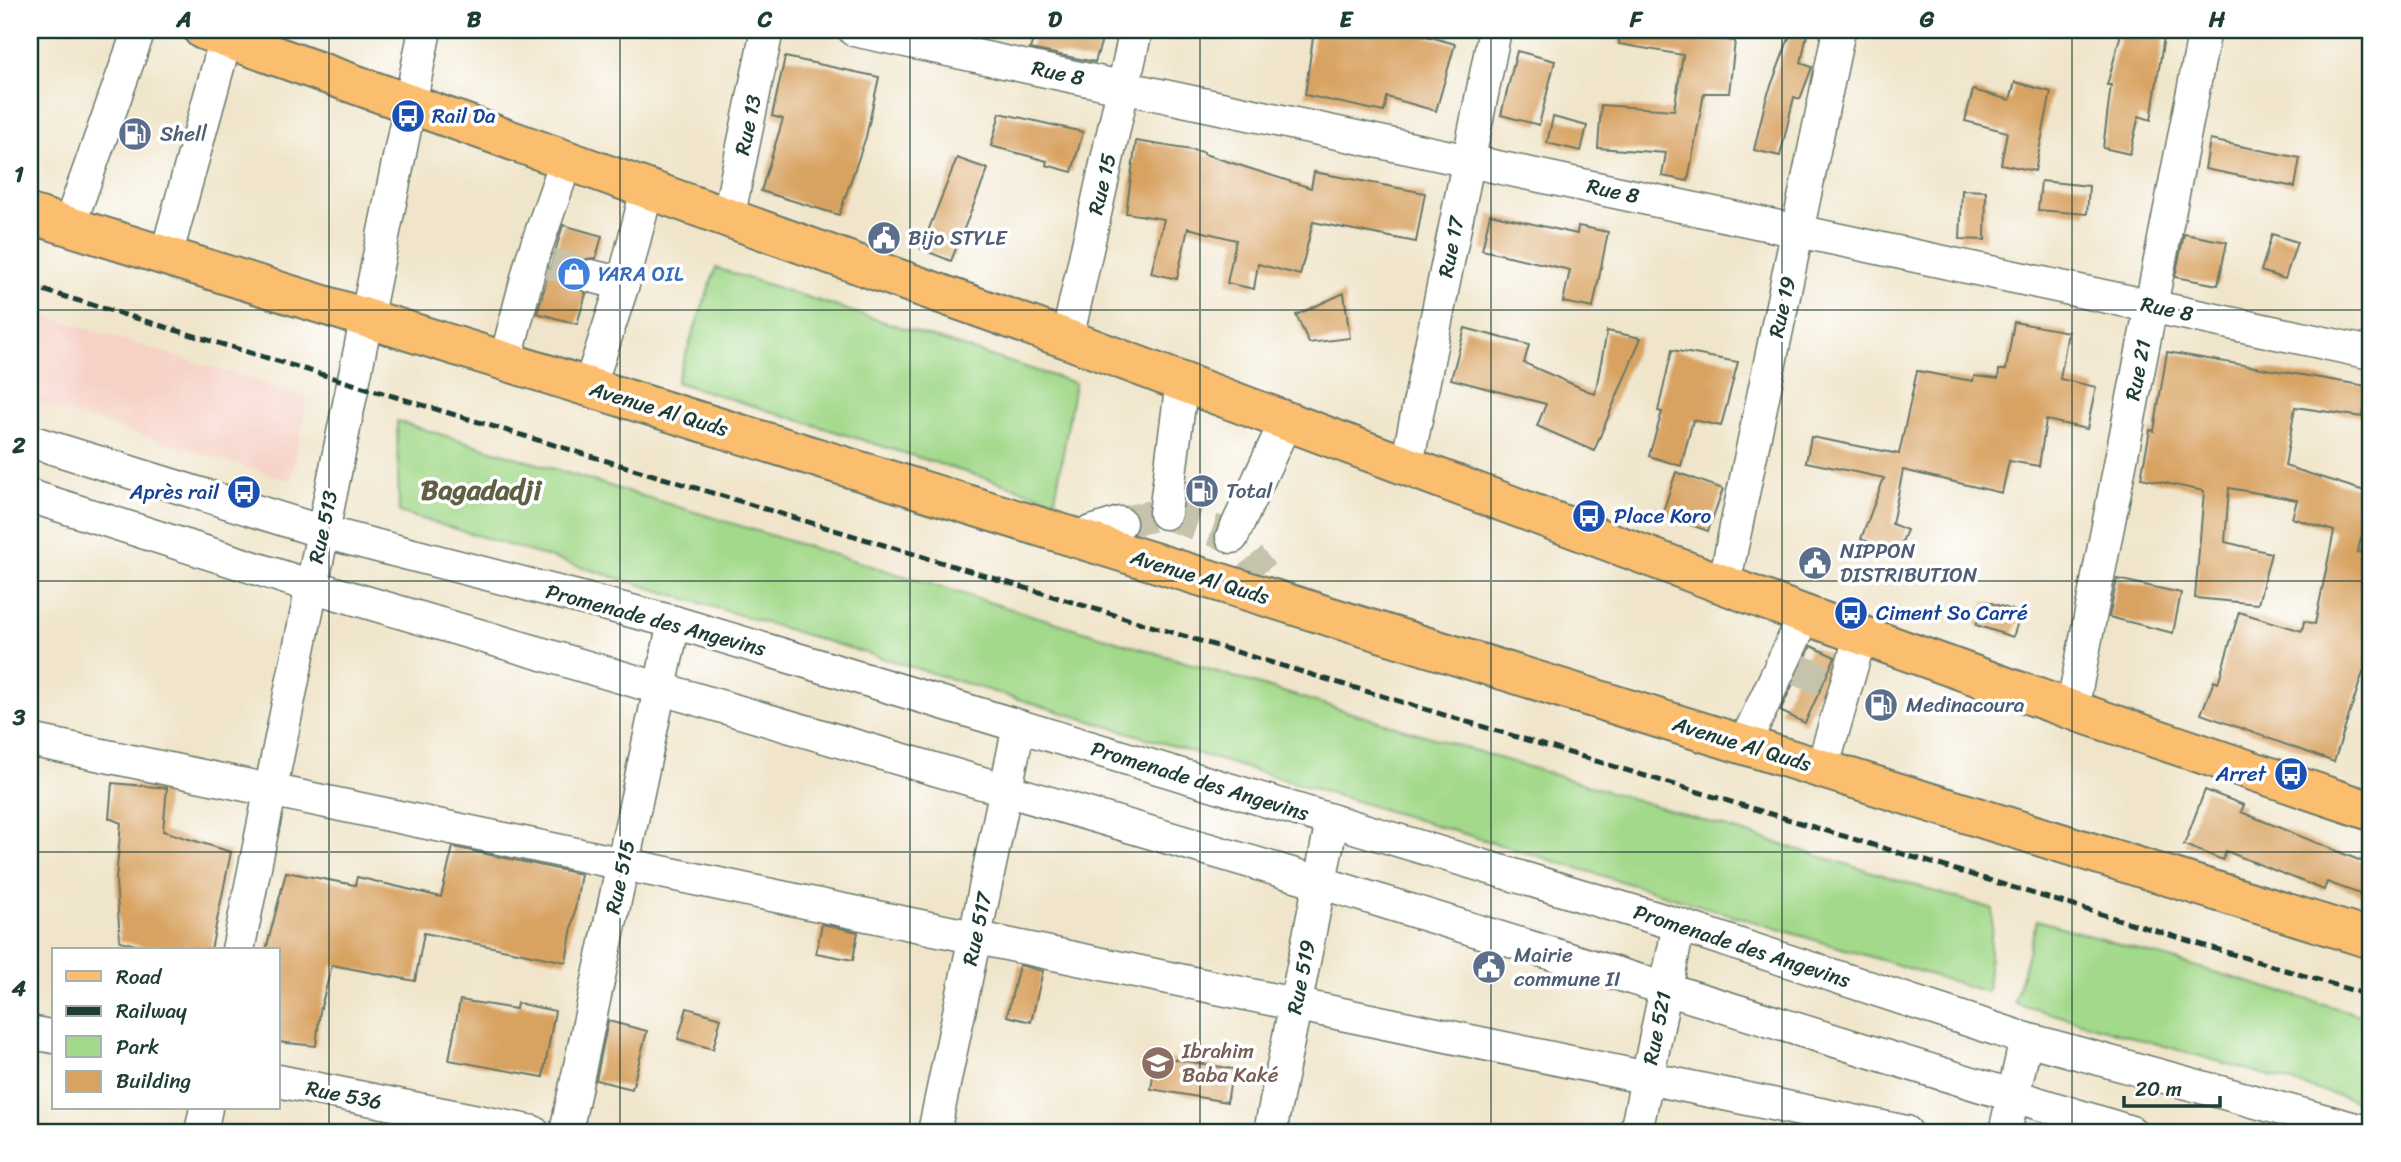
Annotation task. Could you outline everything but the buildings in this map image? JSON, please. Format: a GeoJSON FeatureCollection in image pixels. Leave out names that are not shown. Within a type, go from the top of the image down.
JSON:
{"type":"FeatureCollection","features":[{"type":"Feature","properties":{"kind":"main road"},"geometry":{"type":"LineString","coordinates":[[215,34],[1287,419],[1805,615],[2072,710],[2371,811]]}},
{"type":"Feature","properties":{"kind":"main road","name":"Avenue Al Quds"},"geometry":{"type":"LineString","coordinates":[[30,214],[2371,939]]}},
{"type":"Feature","properties":{"kind":"street"},"geometry":{"type":"LineString","coordinates":[[69,226],[139,30]]}},
{"type":"Feature","properties":{"kind":"street","name":"Rue 513"},"geometry":{"type":"LineString","coordinates":[[238,948],[425,30]]}},
{"type":"Feature","properties":{"kind":"street","name":"Rue 13"},"geometry":{"type":"LineString","coordinates":[[728,219],[767,30]]}},
{"type":"Feature","properties":{"kind":"street","name":"Rue 8"},"geometry":{"type":"LineString","coordinates":[[855,30],[2371,353]]}},
{"type":"Feature","properties":{"kind":"street","name":"Rue 15"},"geometry":{"type":"LineString","coordinates":[[1067,339],[1136,30]]}},
{"type":"Feature","properties":{"kind":"street","name":"Rue 17"},"geometry":{"type":"LineString","coordinates":[[1407,464],[1495,30]]}},
{"type":"Feature","properties":{"kind":"street","name":"Rue 19"},"geometry":{"type":"LineString","coordinates":[[1724,585],[1839,30]]}},
{"type":"Feature","properties":{"kind":"street","name":"Rue 21"},"geometry":{"type":"LineString","coordinates":[[2072,710],[2204,30]]}},
{"type":"Feature","properties":{"kind":"street"},"geometry":{"type":"LineString","coordinates":[[166,256],[215,34]]}},
{"type":"Feature","properties":{"kind":"street"},"geometry":{"type":"LineString","coordinates":[[505,362],[542,262],[566,161]]}},
{"type":"Feature","properties":{"kind":"street"},"geometry":{"type":"LineString","coordinates":[[589,388],[623,284],[647,190]]}},
{"type":"Feature","properties":{"kind":"street"},"geometry":{"type":"LineString","coordinates":[[591,276],[623,284]]}},
{"type":"Feature","properties":{"kind":"street"},"geometry":{"type":"LineString","coordinates":[[1164,513],[1182,381]]}},
{"type":"Feature","properties":{"kind":"street"},"geometry":{"type":"LineString","coordinates":[[1232,537],[1287,419]]}},
{"type":"Feature","properties":{"kind":"street","name":"Promenade des Angevins"},"geometry":{"type":"LineString","coordinates":[[30,440],[323,532],[674,622],[1679,925],[2026,1039],[2355,1131]]}},
{"type":"Feature","properties":{"kind":"street"},"geometry":{"type":"LineString","coordinates":[[30,496],[311,586],[1319,882],[2131,1132]]}},
{"type":"Feature","properties":{"kind":"street"},"geometry":{"type":"LineString","coordinates":[[1073,537],[1120,523]]}},
{"type":"Feature","properties":{"kind":"street"},"geometry":{"type":"LineString","coordinates":[[1262,574],[1289,604]]}},
{"type":"Feature","properties":{"kind":"street"},"geometry":{"type":"LineString","coordinates":[[1744,745],[1788,666],[1805,615]]}},
{"type":"Feature","properties":{"kind":"street","name":"Rue 515"},"geometry":{"type":"LineString","coordinates":[[566,1132],[674,622]]}},
{"type":"Feature","properties":{"kind":"street"},"geometry":{"type":"LineString","coordinates":[[1822,769],[1833,686],[1861,634]]}},
{"type":"Feature","properties":{"kind":"street","name":"Rue 517"},"geometry":{"type":"LineString","coordinates":[[934,1132],[1019,726]]}},
{"type":"Feature","properties":{"kind":"street"},"geometry":{"type":"LineString","coordinates":[[30,740],[1906,1132]]}},
{"type":"Feature","properties":{"kind":"street","name":"Rue 519"},"geometry":{"type":"LineString","coordinates":[[1270,1132],[1332,821]]}},
{"type":"Feature","properties":{"kind":"street","name":"Rue 521"},"geometry":{"type":"LineString","coordinates":[[1636,1132],[1679,925]]}},
{"type":"Feature","properties":{"kind":"street"},"geometry":{"type":"LineString","coordinates":[[30,1032],[52,1037]]}},
{"type":"Feature","properties":{"kind":"street"},"geometry":{"type":"LineString","coordinates":[[2005,1132],[2026,1039]]}},
{"type":"Feature","properties":{"kind":"street","name":"Rue 536"},"geometry":{"type":"LineString","coordinates":[[280,1082],[533,1132]]}},
{"type":"Feature","properties":{"kind":"street"},"geometry":{"type":"LineString","coordinates":[[201,1132],[206,1110]]}},
{"type":"Feature","properties":{"kind":"shaded area"},"geometry":{"type":"Polygon","coordinates":[[[30,311],[308,397],[291,481],[30,401],[30,311]]]}},
{"type":"Feature","properties":{"kind":"green space"},"geometry":{"type":"Polygon","coordinates":[[[716,268],[1075,383],[1055,500],[676,382],[716,268]]]}},
{"type":"Feature","properties":{"kind":"green space"},"geometry":{"type":"Polygon","coordinates":[[[397,421],[1993,909],[1987,992],[399,512],[397,421]]]}},
{"type":"Feature","properties":{"kind":"green space"},"geometry":{"type":"Polygon","coordinates":[[[2037,920],[2371,1018],[2371,1105],[2014,1003],[2037,920]]]}},
{"type":"Feature","properties":{"kind":"tunnel"},"geometry":{"type":"LineString","coordinates":[[551,264],[591,276]]}},
{"type":"Feature","properties":{"kind":"tunnel"},"geometry":{"type":"LineString","coordinates":[[1120,523],[1165,513],[1232,537],[1262,574]]}},
{"type":"Feature","properties":{"kind":"tunnel"},"geometry":{"type":"LineString","coordinates":[[1794,668],[1824,681]]}},
{"type":"Feature","properties":{"kind":"railway"},"geometry":{"type":"LineString","coordinates":[[30,286],[2371,996]]}},
{"type":"Feature","properties":{"kind":"place","name":"Rail Da"},"geometry":{"type":"Point","coordinates":[408,116]}},
{"type":"Feature","properties":{"kind":"place","name":"Shell"},"geometry":{"type":"Point","coordinates":[135,134]}},
{"type":"Feature","properties":{"kind":"place","name":"Bijo STYLE"},"geometry":{"type":"Point","coordinates":[884,238]}},
{"type":"Feature","properties":{"kind":"place","name":"YARA OIL"},"geometry":{"type":"Point","coordinates":[574,274]}},
{"type":"Feature","properties":{"kind":"place","name":"Total"},"geometry":{"type":"Point","coordinates":[1202,491]}},
{"type":"Feature","properties":{"kind":"place","name":"Après rail"},"geometry":{"type":"Point","coordinates":[244,492]}},
{"type":"Feature","properties":{"kind":"place","name":"Place Koro"},"geometry":{"type":"Point","coordinates":[1589,516]}},
{"type":"Feature","properties":{"kind":"place","name":"NIPPON DISTRIBUTION"},"geometry":{"type":"Point","coordinates":[1815,563]}},
{"type":"Feature","properties":{"kind":"place","name":"Ciment So Carré"},"geometry":{"type":"Point","coordinates":[1851,613]}},
{"type":"Feature","properties":{"kind":"place","name":"Medinacoura"},"geometry":{"type":"Point","coordinates":[1881,705]}},
{"type":"Feature","properties":{"kind":"place","name":"Arret"},"geometry":{"type":"Point","coordinates":[2291,774]}},
{"type":"Feature","properties":{"kind":"place","name":"Mairie commune II"},"geometry":{"type":"Point","coordinates":[1489,967]}},
{"type":"Feature","properties":{"kind":"place","name":"Ibrahim Baba Kaké"},"geometry":{"type":"Point","coordinates":[1158,1063]}},
{"type":"Feature","properties":{"kind":"district","name":"Bagadadji"},"geometry":{"type":"Point","coordinates":[481,489]}}]}
